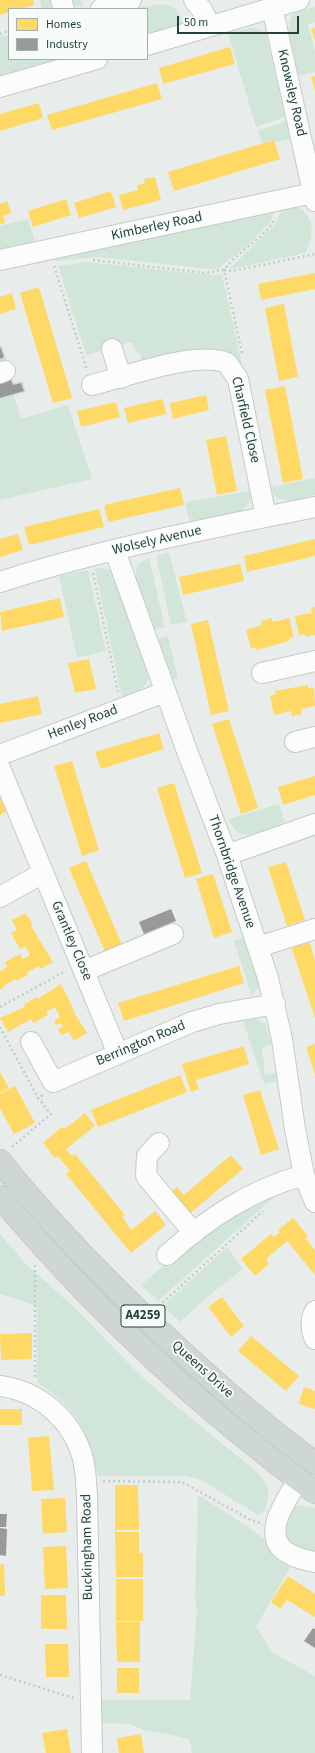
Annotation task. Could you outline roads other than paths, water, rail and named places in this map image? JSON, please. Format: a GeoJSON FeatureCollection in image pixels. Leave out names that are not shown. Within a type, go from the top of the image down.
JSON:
{"type":"FeatureCollection","features":[{"type":"Feature","properties":{"kind":"main road","name":"Queens Drive"},"geometry":{"type":"LineString","coordinates":[[6,1154],[82,1255],[183,1355],[248,1410],[315,1463]]}},
{"type":"Feature","properties":{"kind":"main road","name":"Queens Drive"},"geometry":{"type":"LineString","coordinates":[[0,1197],[56,1260],[170,1374],[219,1418],[307,1486]]}},
{"type":"Feature","properties":{"kind":"street"},"geometry":{"type":"LineString","coordinates":[[104,8],[130,0]]}},
{"type":"Feature","properties":{"kind":"street"},"geometry":{"type":"LineString","coordinates":[[194,0],[202,10],[210,26]]}},
{"type":"Feature","properties":{"kind":"street"},"geometry":{"type":"LineString","coordinates":[[148,44],[299,0]]}},
{"type":"Feature","properties":{"kind":"street","name":"Knowsley Road"},"geometry":{"type":"LineString","coordinates":[[272,8],[314,197]]}},
{"type":"Feature","properties":{"kind":"street"},"geometry":{"type":"LineString","coordinates":[[0,87],[94,60]]}},
{"type":"Feature","properties":{"kind":"street","name":"Kimberley Road"},"geometry":{"type":"LineString","coordinates":[[0,260],[276,201],[314,197]]}},
{"type":"Feature","properties":{"kind":"street"},"geometry":{"type":"LineString","coordinates":[[112,349],[121,378]]}},
{"type":"Feature","properties":{"kind":"street","name":"Charfield Close"},"geometry":{"type":"LineString","coordinates":[[92,385],[190,360],[211,358],[227,363],[238,379],[266,517]]}},
{"type":"Feature","properties":{"kind":"street","name":"Wolsely Avenue"},"geometry":{"type":"LineString","coordinates":[[0,582],[89,557],[315,507]]}},
{"type":"Feature","properties":{"kind":"street","name":"Thornbridge Avenue"},"geometry":{"type":"LineString","coordinates":[[115,551],[227,855],[258,947],[275,1004],[304,1175],[315,1202]]}},
{"type":"Feature","properties":{"kind":"street"},"geometry":{"type":"LineString","coordinates":[[262,673],[315,661]]}},
{"type":"Feature","properties":{"kind":"street","name":"Henley Road"},"geometry":{"type":"LineString","coordinates":[[0,755],[166,692]]}},
{"type":"Feature","properties":{"kind":"street"},"geometry":{"type":"LineString","coordinates":[[295,742],[315,737]]}},
{"type":"Feature","properties":{"kind":"street","name":"Grantley Close"},"geometry":{"type":"LineString","coordinates":[[0,768],[118,1054]]}},
{"type":"Feature","properties":{"kind":"street"},"geometry":{"type":"LineString","coordinates":[[227,855],[315,824]]}},
{"type":"Feature","properties":{"kind":"street"},"geometry":{"type":"LineString","coordinates":[[0,897],[43,874]]}},
{"type":"Feature","properties":{"kind":"street"},"geometry":{"type":"LineString","coordinates":[[258,947],[315,928]]}},
{"type":"Feature","properties":{"kind":"street"},"geometry":{"type":"LineString","coordinates":[[82,967],[173,934]]}},
{"type":"Feature","properties":{"kind":"street","name":"Berrington Road"},"geometry":{"type":"LineString","coordinates":[[31,1042],[53,1082],[192,1022],[219,1014],[275,1004]]}},
{"type":"Feature","properties":{"kind":"street"},"geometry":{"type":"LineString","coordinates":[[158,1143],[147,1156],[146,1176],[193,1232]]}},
{"type":"Feature","properties":{"kind":"street"},"geometry":{"type":"LineString","coordinates":[[167,1255],[193,1232],[224,1210],[279,1182],[304,1175]]}},
{"type":"Feature","properties":{"kind":"street"},"geometry":{"type":"LineString","coordinates":[[315,1310],[312,1319],[312,1331],[315,1340]]}},
{"type":"Feature","properties":{"kind":"street","name":"Buckingham Road"},"geometry":{"type":"LineString","coordinates":[[0,1386],[30,1396],[49,1407],[70,1429],[81,1453],[86,1482],[92,1753]]}},
{"type":"Feature","properties":{"kind":"street","name":"Queens Drive"},"geometry":{"type":"LineString","coordinates":[[307,1486],[281,1510],[276,1522],[275,1535],[279,1546],[285,1551],[300,1558],[315,1562]]}}]}
